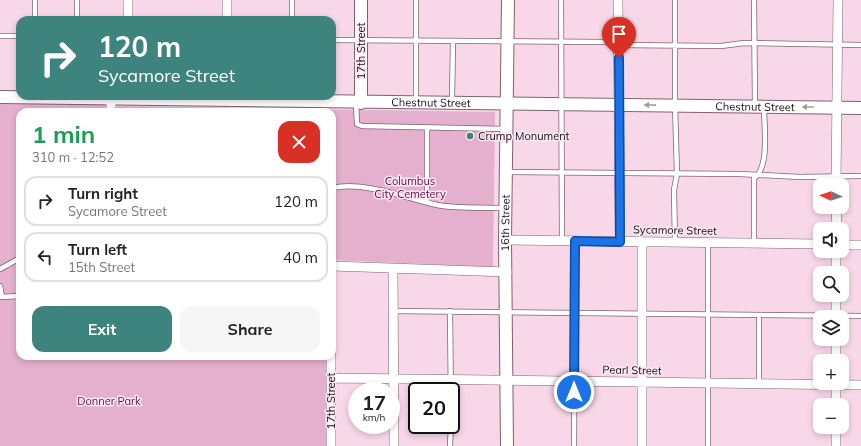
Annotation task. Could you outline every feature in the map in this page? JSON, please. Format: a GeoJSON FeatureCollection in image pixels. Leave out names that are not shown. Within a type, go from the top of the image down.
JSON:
{"type":"FeatureCollection","features":[{"type":"Feature","properties":{"kind":"street"},"geometry":{"type":"LineString","coordinates":[[128,0],[128,16]]}},
{"type":"Feature","properties":{"kind":"street"},"geometry":{"type":"LineString","coordinates":[[227,0],[227,16]]}},
{"type":"Feature","properties":{"kind":"street","name":"17th Street"},"geometry":{"type":"LineString","coordinates":[[358,102],[361,0]]}},
{"type":"Feature","properties":{"kind":"street","name":"16th Street"},"geometry":{"type":"LineString","coordinates":[[507,446],[507,311],[505,240],[508,0]]}},
{"type":"Feature","properties":{"kind":"street"},"geometry":{"type":"LineString","coordinates":[[618,0],[620,242]]}},
{"type":"Feature","properties":{"kind":"street"},"geometry":{"type":"LineString","coordinates":[[836,178],[838,0]]}},
{"type":"Feature","properties":{"kind":"street","name":"Chestnut Street"},"geometry":{"type":"LineString","coordinates":[[0,97],[16,97]]}},
{"type":"Feature","properties":{"kind":"street","name":"Chestnut Street"},"geometry":{"type":"LineString","coordinates":[[313,100],[416,103],[861,108]]}},
{"type":"Feature","properties":{"kind":"street","name":"Sycamore Street"},"geometry":{"type":"LineString","coordinates":[[505,240],[813,244]]}},
{"type":"Feature","properties":{"kind":"street"},"geometry":{"type":"LineString","coordinates":[[642,242],[642,446]]}},
{"type":"Feature","properties":{"kind":"street"},"geometry":{"type":"LineString","coordinates":[[849,245],[861,245]]}},
{"type":"Feature","properties":{"kind":"street"},"geometry":{"type":"LineString","coordinates":[[336,266],[506,272]]}},
{"type":"Feature","properties":{"kind":"street"},"geometry":{"type":"LineString","coordinates":[[393,269],[394,446]]}},
{"type":"Feature","properties":{"kind":"street","name":"17th Street"},"geometry":{"type":"LineString","coordinates":[[331,360],[331,446]]}},
{"type":"Feature","properties":{"kind":"street","name":"Pearl Street"},"geometry":{"type":"LineString","coordinates":[[331,378],[813,384]]}},
{"type":"Feature","properties":{"kind":"street","name":"Pearl Street"},"geometry":{"type":"LineString","coordinates":[[849,385],[861,385]]}},
{"type":"Feature","properties":{"kind":"street"},"geometry":{"type":"LineString","coordinates":[[836,434],[836,446]]}},
{"type":"Feature","properties":{"kind":"lane"},"geometry":{"type":"LineString","coordinates":[[35,0],[35,16]]}},
{"type":"Feature","properties":{"kind":"lane"},"geometry":{"type":"LineString","coordinates":[[77,0],[77,16]]}},
{"type":"Feature","properties":{"kind":"lane"},"geometry":{"type":"LineString","coordinates":[[292,0],[292,16]]}},
{"type":"Feature","properties":{"kind":"lane"},"geometry":{"type":"LineString","coordinates":[[416,0],[416,103]]}},
{"type":"Feature","properties":{"kind":"lane"},"geometry":{"type":"LineString","coordinates":[[561,0],[562,241]]}},
{"type":"Feature","properties":{"kind":"lane"},"geometry":{"type":"LineString","coordinates":[[675,0],[675,105],[677,174],[674,190],[675,242]]}},
{"type":"Feature","properties":{"kind":"lane"},"geometry":{"type":"LineString","coordinates":[[754,0],[759,107],[764,157],[763,168],[759,175],[754,178],[754,243]]}},
{"type":"Feature","properties":{"kind":"lane"},"geometry":{"type":"LineString","coordinates":[[0,36],[16,36]]}},
{"type":"Feature","properties":{"kind":"lane"},"geometry":{"type":"LineString","coordinates":[[336,40],[562,43],[606,42],[619,45],[675,46],[755,44],[861,45]]}},
{"type":"Feature","properties":{"kind":"lane"},"geometry":{"type":"LineString","coordinates":[[452,41],[452,103]]}},
{"type":"Feature","properties":{"kind":"lane"},"geometry":{"type":"LineString","coordinates":[[358,102],[357,124],[362,126],[506,129]]}},
{"type":"Feature","properties":{"kind":"lane"},"geometry":{"type":"LineString","coordinates":[[427,128],[427,202]]}},
{"type":"Feature","properties":{"kind":"lane"},"geometry":{"type":"LineString","coordinates":[[506,172],[759,175],[813,179]]}},
{"type":"Feature","properties":{"kind":"lane"},"geometry":{"type":"LineString","coordinates":[[849,178],[861,176]]}},
{"type":"Feature","properties":{"kind":"lane"},"geometry":{"type":"LineString","coordinates":[[336,188],[378,190],[438,205],[506,208]]}},
{"type":"Feature","properties":{"kind":"lane"},"geometry":{"type":"LineString","coordinates":[[574,446],[575,241]]}},
{"type":"Feature","properties":{"kind":"lane"},"geometry":{"type":"LineString","coordinates":[[708,243],[708,446]]}},
{"type":"Feature","properties":{"kind":"lane"},"geometry":{"type":"LineString","coordinates":[[0,269],[16,260]]}},
{"type":"Feature","properties":{"kind":"lane"},"geometry":{"type":"LineString","coordinates":[[0,286],[1,297],[16,296]]}},
{"type":"Feature","properties":{"kind":"lane"},"geometry":{"type":"LineString","coordinates":[[393,311],[507,311],[813,316]]}},
{"type":"Feature","properties":{"kind":"lane"},"geometry":{"type":"LineString","coordinates":[[450,311],[451,380]]}},
{"type":"Feature","properties":{"kind":"lane"},"geometry":{"type":"LineString","coordinates":[[849,316],[861,316]]}},
{"type":"Feature","properties":{"kind":"lane"},"geometry":{"type":"LineString","coordinates":[[759,319],[759,384]]}},
{"type":"Feature","properties":{"kind":"lane"},"geometry":{"type":"LineString","coordinates":[[450,434],[450,446]]}},
{"type":"Feature","properties":{"kind":"green space","name":"Donner Park"},"geometry":{"type":"Polygon","coordinates":[[[0,97],[16,97],[16,100],[111,100],[111,108],[16,108],[16,360],[329,360],[327,446],[0,446],[0,97]]]}},
{"type":"Feature","properties":{"kind":"green space","name":"Columbus City Cemetery"},"geometry":{"type":"Polygon","coordinates":[[[117,106],[243,108],[117,108],[117,106]]]}},
{"type":"Feature","properties":{"kind":"green space","name":"Columbus City Cemetery"},"geometry":{"type":"Polygon","coordinates":[[[336,109],[495,112],[493,267],[336,260],[336,109]]]}},
{"type":"Feature","properties":{"kind":"place","name":"Crump Monument"},"geometry":{"type":"Point","coordinates":[470,136]}},
{"type":"Feature","properties":{"kind":"route"},"geometry":{"type":"LineString","coordinates":[[574,392],[575,241],[620,242],[619,58]]}}]}
